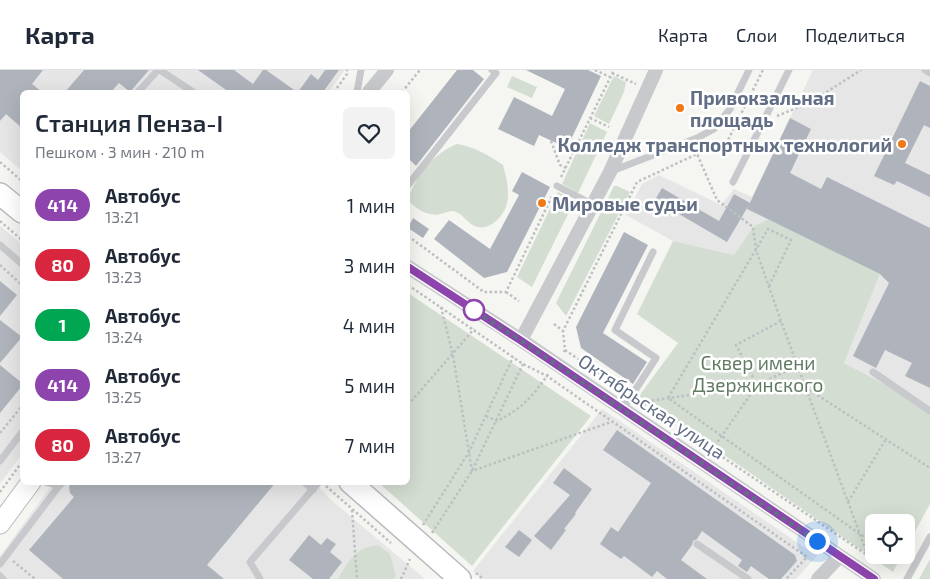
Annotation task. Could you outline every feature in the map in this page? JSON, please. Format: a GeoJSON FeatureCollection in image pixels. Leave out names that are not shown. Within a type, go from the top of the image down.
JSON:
{"type":"FeatureCollection","features":[{"type":"Feature","properties":{"kind":"main road"},"geometry":{"type":"LineString","coordinates":[[0,194],[20,209]]}},
{"type":"Feature","properties":{"kind":"main road"},"geometry":{"type":"LineString","coordinates":[[0,522],[29,485]]}},
{"type":"Feature","properties":{"kind":"main road"},"geometry":{"type":"LineString","coordinates":[[353,485],[460,579]]}},
{"type":"Feature","properties":{"kind":"street"},"geometry":{"type":"LineString","coordinates":[[372,88],[387,70]]}},
{"type":"Feature","properties":{"kind":"street"},"geometry":{"type":"LineString","coordinates":[[520,340],[610,172],[647,90],[653,71]]}},
{"type":"Feature","properties":{"kind":"street","name":"Октябрьская улица"},"geometry":{"type":"LineString","coordinates":[[410,268],[556,364],[874,579]]}},
{"type":"Feature","properties":{"kind":"street"},"geometry":{"type":"LineString","coordinates":[[818,579],[840,556]]}},
{"type":"Feature","properties":{"kind":"lane"},"geometry":{"type":"LineString","coordinates":[[140,90],[159,70],[190,90]]}},
{"type":"Feature","properties":{"kind":"lane"},"geometry":{"type":"LineString","coordinates":[[357,90],[361,70]]}},
{"type":"Feature","properties":{"kind":"lane"},"geometry":{"type":"LineString","coordinates":[[410,183],[496,73],[492,70]]}},
{"type":"Feature","properties":{"kind":"lane"},"geometry":{"type":"LineString","coordinates":[[610,172],[697,138],[714,129],[730,109],[749,70]]}},
{"type":"Feature","properties":{"kind":"lane"},"geometry":{"type":"LineString","coordinates":[[733,182],[789,70]]}},
{"type":"Feature","properties":{"kind":"lane"},"geometry":{"type":"LineString","coordinates":[[925,70],[930,73]]}},
{"type":"Feature","properties":{"kind":"lane"},"geometry":{"type":"LineString","coordinates":[[557,186],[592,204]]}},
{"type":"Feature","properties":{"kind":"lane"},"geometry":{"type":"LineString","coordinates":[[0,245],[20,262]]}},
{"type":"Feature","properties":{"kind":"lane"},"geometry":{"type":"LineString","coordinates":[[623,409],[656,358],[615,330],[653,252]]}},
{"type":"Feature","properties":{"kind":"lane"},"geometry":{"type":"LineString","coordinates":[[873,372],[930,412]]}},
{"type":"Feature","properties":{"kind":"lane"},"geometry":{"type":"LineString","coordinates":[[0,461],[20,435]]}},
{"type":"Feature","properties":{"kind":"lane"},"geometry":{"type":"LineString","coordinates":[[0,564],[60,485]]}},
{"type":"Feature","properties":{"kind":"lane"},"geometry":{"type":"LineString","coordinates":[[307,485],[313,490]]}},
{"type":"Feature","properties":{"kind":"lane"},"geometry":{"type":"LineString","coordinates":[[260,579],[250,562],[317,485]]}},
{"type":"Feature","properties":{"kind":"lane"},"geometry":{"type":"LineString","coordinates":[[907,579],[930,537]]}},
{"type":"Feature","properties":{"kind":"lane"},"geometry":{"type":"LineString","coordinates":[[697,544],[748,579]]}},
{"type":"Feature","properties":{"kind":"lane"},"geometry":{"type":"LineString","coordinates":[[0,576],[3,579]]}},
{"type":"Feature","properties":{"kind":"path"},"geometry":{"type":"LineString","coordinates":[[335,90],[347,74],[347,70]]}},
{"type":"Feature","properties":{"kind":"path"},"geometry":{"type":"LineString","coordinates":[[404,90],[420,70]]}},
{"type":"Feature","properties":{"kind":"path"},"geometry":{"type":"LineString","coordinates":[[595,70],[610,77]]}},
{"type":"Feature","properties":{"kind":"path"},"geometry":{"type":"LineString","coordinates":[[764,121],[811,102],[861,70]]}},
{"type":"Feature","properties":{"kind":"path"},"geometry":{"type":"LineString","coordinates":[[506,292],[613,72],[647,90]]}},
{"type":"Feature","properties":{"kind":"path"},"geometry":{"type":"LineString","coordinates":[[590,118],[609,127]]}},
{"type":"Feature","properties":{"kind":"path"},"geometry":{"type":"LineString","coordinates":[[551,141],[560,165],[566,168]]}},
{"type":"Feature","properties":{"kind":"path"},"geometry":{"type":"LineString","coordinates":[[697,154],[717,200],[753,227],[756,250],[868,556],[565,350],[564,331],[637,182],[697,154]]}},
{"type":"Feature","properties":{"kind":"path"},"geometry":{"type":"LineString","coordinates":[[0,162],[20,179]]}},
{"type":"Feature","properties":{"kind":"path"},"geometry":{"type":"LineString","coordinates":[[635,177],[637,182]]}},
{"type":"Feature","properties":{"kind":"path"},"geometry":{"type":"LineString","coordinates":[[0,221],[20,238]]}},
{"type":"Feature","properties":{"kind":"path"},"geometry":{"type":"LineString","coordinates":[[668,398],[768,229],[792,240],[769,286]]}},
{"type":"Feature","properties":{"kind":"path"},"geometry":{"type":"LineString","coordinates":[[410,237],[484,292],[506,292],[519,301]]}},
{"type":"Feature","properties":{"kind":"path"},"geometry":{"type":"LineString","coordinates":[[0,265],[20,283]]}},
{"type":"Feature","properties":{"kind":"path"},"geometry":{"type":"LineString","coordinates":[[410,286],[523,364],[547,376],[610,422],[806,557],[786,579]]}},
{"type":"Feature","properties":{"kind":"path"},"geometry":{"type":"LineString","coordinates":[[441,307],[453,355],[472,471]]}},
{"type":"Feature","properties":{"kind":"path"},"geometry":{"type":"LineString","coordinates":[[757,385],[736,345],[781,321]]}},
{"type":"Feature","properties":{"kind":"path"},"geometry":{"type":"LineString","coordinates":[[554,324],[564,331]]}},
{"type":"Feature","properties":{"kind":"path"},"geometry":{"type":"LineString","coordinates":[[410,403],[474,330]]}},
{"type":"Feature","properties":{"kind":"path"},"geometry":{"type":"LineString","coordinates":[[422,527],[468,452],[513,357]]}},
{"type":"Feature","properties":{"kind":"path"},"geometry":{"type":"LineString","coordinates":[[431,534],[472,471],[523,364]]}},
{"type":"Feature","properties":{"kind":"path"},"geometry":{"type":"LineString","coordinates":[[497,421],[515,412],[530,399],[556,364]]}},
{"type":"Feature","properties":{"kind":"path"},"geometry":{"type":"LineString","coordinates":[[642,402],[757,385],[797,366]]}},
{"type":"Feature","properties":{"kind":"path"},"geometry":{"type":"LineString","coordinates":[[712,450],[757,385]]}},
{"type":"Feature","properties":{"kind":"path"},"geometry":{"type":"LineString","coordinates":[[805,387],[930,468]]}},
{"type":"Feature","properties":{"kind":"path"},"geometry":{"type":"LineString","coordinates":[[668,398],[865,538]]}},
{"type":"Feature","properties":{"kind":"path"},"geometry":{"type":"LineString","coordinates":[[0,433],[20,408]]}},
{"type":"Feature","properties":{"kind":"path"},"geometry":{"type":"LineString","coordinates":[[486,416],[497,421]]}},
{"type":"Feature","properties":{"kind":"path"},"geometry":{"type":"LineString","coordinates":[[472,471],[610,422]]}},
{"type":"Feature","properties":{"kind":"path"},"geometry":{"type":"LineString","coordinates":[[848,502],[886,439]]}},
{"type":"Feature","properties":{"kind":"path"},"geometry":{"type":"LineString","coordinates":[[0,492],[20,465]]}},
{"type":"Feature","properties":{"kind":"path"},"geometry":{"type":"LineString","coordinates":[[323,485],[396,547]]}},
{"type":"Feature","properties":{"kind":"path"},"geometry":{"type":"LineString","coordinates":[[352,510],[357,579]]}},
{"type":"Feature","properties":{"kind":"path"},"geometry":{"type":"LineString","coordinates":[[401,579],[410,559],[403,553]]}},
{"type":"Feature","properties":{"kind":"path"},"geometry":{"type":"LineString","coordinates":[[6,555],[35,579]]}},
{"type":"Feature","properties":{"kind":"path"},"geometry":{"type":"LineString","coordinates":[[906,564],[912,568]]}},
{"type":"Feature","properties":{"kind":"shaded area"},"geometry":{"type":"Polygon","coordinates":[[[0,70],[344,70],[330,90],[20,90],[20,169],[0,152],[0,70]]]}},
{"type":"Feature","properties":{"kind":"shaded area"},"geometry":{"type":"Polygon","coordinates":[[[813,70],[930,70],[930,408],[844,363],[880,274],[753,227],[734,255],[673,241],[626,215],[642,184],[659,175],[721,205],[734,189],[752,197],[813,70]]]}},
{"type":"Feature","properties":{"kind":"shaded area"},"geometry":{"type":"Polygon","coordinates":[[[0,226],[20,242],[20,457],[0,484],[0,226]]]}},
{"type":"Feature","properties":{"kind":"shaded area"},"geometry":{"type":"Polygon","coordinates":[[[602,409],[817,556],[796,579],[482,579],[473,571],[602,409]]]}},
{"type":"Feature","properties":{"kind":"shaded area"},"geometry":{"type":"Polygon","coordinates":[[[52,485],[317,485],[330,499],[425,579],[0,579],[0,556],[52,485]]]}},
{"type":"Feature","properties":{"kind":"green space"},"geometry":{"type":"Polygon","coordinates":[[[512,76],[537,87],[532,98],[507,87],[512,76]]]}},
{"type":"Feature","properties":{"kind":"green space"},"geometry":{"type":"Polygon","coordinates":[[[614,76],[626,82],[624,92],[609,124],[594,116],[614,76]]]}},
{"type":"Feature","properties":{"kind":"green space"},"geometry":{"type":"Polygon","coordinates":[[[590,123],[607,132],[578,193],[562,184],[590,123]]]}},
{"type":"Feature","properties":{"kind":"green space"},"geometry":{"type":"Polygon","coordinates":[[[457,144],[470,147],[503,165],[508,189],[507,205],[499,218],[487,227],[474,226],[452,211],[436,215],[427,213],[418,209],[410,202],[410,194],[415,182],[426,166],[457,144]]]}},
{"type":"Feature","properties":{"kind":"green space"},"geometry":{"type":"Polygon","coordinates":[[[614,186],[630,192],[566,316],[556,303],[614,186]]]}},
{"type":"Feature","properties":{"kind":"green space"},"geometry":{"type":"Polygon","coordinates":[[[558,192],[575,200],[532,287],[517,277],[558,192]]]}},
{"type":"Feature","properties":{"kind":"green space","name":"Сквер имени Дзержинского"},"geometry":{"type":"Polygon","coordinates":[[[769,219],[880,274],[844,363],[930,408],[930,504],[915,532],[915,514],[865,514],[865,553],[639,396],[678,343],[637,314],[673,241],[734,255],[753,227],[769,219]]]}},
{"type":"Feature","properties":{"kind":"green space"},"geometry":{"type":"Polygon","coordinates":[[[410,294],[591,416],[472,566],[381,485],[410,485],[410,294]]]}},
{"type":"Feature","properties":{"kind":"green space"},"geometry":{"type":"Polygon","coordinates":[[[378,545],[390,554],[396,576],[394,579],[338,579],[358,552],[378,545]]]}},
{"type":"Feature","properties":{"kind":"green space"},"geometry":{"type":"Polygon","coordinates":[[[930,559],[930,579],[919,579],[930,559]]]}},
{"type":"Feature","properties":{"kind":"green space","name":"Сквер имени Дзержинского"},"geometry":{"type":"Polygon","coordinates":[[[881,564],[897,564],[893,572],[881,564]]]}},
{"type":"Feature","properties":{"kind":"building"},"geometry":{"type":"Polygon","coordinates":[[[0,70],[43,70],[32,84],[40,90],[20,90],[20,126],[6,114],[0,121],[0,70]]]}},
{"type":"Feature","properties":{"kind":"building"},"geometry":{"type":"Polygon","coordinates":[[[84,70],[149,70],[132,90],[128,90],[119,83],[113,90],[67,90],[84,70]]]}},
{"type":"Feature","properties":{"kind":"building"},"geometry":{"type":"Polygon","coordinates":[[[198,70],[234,70],[253,84],[263,70],[266,70],[294,90],[226,90],[198,70]]]}},
{"type":"Feature","properties":{"kind":"building"},"geometry":{"type":"Polygon","coordinates":[[[325,70],[339,70],[324,90],[299,90],[311,74],[318,80],[325,70]]]}},
{"type":"Feature","properties":{"kind":"building"},"geometry":{"type":"Polygon","coordinates":[[[457,70],[473,70],[484,79],[416,166],[410,160],[410,129],[457,70]]]}},
{"type":"Feature","properties":{"kind":"building"},"geometry":{"type":"Polygon","coordinates":[[[526,70],[588,70],[601,76],[567,148],[539,135],[534,146],[498,129],[514,97],[552,116],[565,89],[526,70]]]}},
{"type":"Feature","properties":{"kind":"building","name":"Колледж транспортных технологий"},"geometry":{"type":"Polygon","coordinates":[[[920,81],[930,86],[930,128],[924,125],[905,163],[930,175],[930,197],[897,181],[894,185],[874,176],[920,81]]]}},
{"type":"Feature","properties":{"kind":"building"},"geometry":{"type":"Polygon","coordinates":[[[790,118],[811,129],[790,173],[821,189],[827,177],[930,228],[930,388],[905,376],[912,363],[885,350],[876,368],[853,356],[889,283],[880,274],[747,209],[790,118]]]}},
{"type":"Feature","properties":{"kind":"building"},"geometry":{"type":"Polygon","coordinates":[[[522,172],[550,187],[507,272],[484,278],[434,239],[449,220],[490,249],[519,195],[512,191],[522,172]]]}},
{"type":"Feature","properties":{"kind":"building"},"geometry":{"type":"Polygon","coordinates":[[[662,188],[719,221],[734,194],[750,203],[727,242],[655,200],[662,188]]]}},
{"type":"Feature","properties":{"kind":"building"},"geometry":{"type":"Polygon","coordinates":[[[413,218],[429,229],[423,238],[410,229],[413,218]]]}},
{"type":"Feature","properties":{"kind":"building"},"geometry":{"type":"Polygon","coordinates":[[[624,232],[648,245],[603,333],[647,362],[633,384],[581,348],[576,327],[624,232]]]}},
{"type":"Feature","properties":{"kind":"building"},"geometry":{"type":"Polygon","coordinates":[[[0,281],[17,295],[0,316],[0,281]]]}},
{"type":"Feature","properties":{"kind":"building"},"geometry":{"type":"Polygon","coordinates":[[[0,320],[20,335],[20,339],[0,363],[0,320]]]}},
{"type":"Feature","properties":{"kind":"building"},"geometry":{"type":"Polygon","coordinates":[[[0,365],[20,381],[20,388],[0,413],[0,365]]]}},
{"type":"Feature","properties":{"kind":"building"},"geometry":{"type":"Polygon","coordinates":[[[617,430],[795,555],[797,561],[781,579],[769,579],[751,566],[747,572],[738,566],[742,560],[702,531],[681,560],[707,579],[667,579],[657,571],[652,577],[624,556],[621,559],[600,544],[611,527],[618,532],[651,483],[603,450],[617,430]]]}},
{"type":"Feature","properties":{"kind":"building"},"geometry":{"type":"Polygon","coordinates":[[[564,468],[592,489],[551,550],[534,536],[570,495],[553,483],[564,468]]]}},
{"type":"Feature","properties":{"kind":"building"},"geometry":{"type":"Polygon","coordinates":[[[70,485],[274,485],[207,565],[224,579],[63,579],[29,550],[74,497],[70,493],[70,485]]]}},
{"type":"Feature","properties":{"kind":"building"},"geometry":{"type":"Polygon","coordinates":[[[519,530],[532,540],[519,557],[505,547],[519,530]]]}},
{"type":"Feature","properties":{"kind":"building"},"geometry":{"type":"Polygon","coordinates":[[[309,535],[321,545],[327,538],[336,544],[330,552],[342,562],[329,579],[313,579],[289,560],[309,535]]]}},
{"type":"Feature","properties":{"kind":"bus line","name":"414"},"geometry":{"type":"LineString","coordinates":[[410,268],[520,340],[874,579]]}},
{"type":"Feature","properties":{"kind":"place","name":"Привокзальная площадь"},"geometry":{"type":"Point","coordinates":[680,108]}},
{"type":"Feature","properties":{"kind":"place","name":"Колледж транспортных технологий"},"geometry":{"type":"Point","coordinates":[902,144]}},
{"type":"Feature","properties":{"kind":"place","name":"Мировые судьи"},"geometry":{"type":"Point","coordinates":[542,203]}},
{"type":"Feature","properties":{"kind":"route"},"geometry":{"type":"LineString","coordinates":[[474,310],[472,309],[817,541]]}}]}
